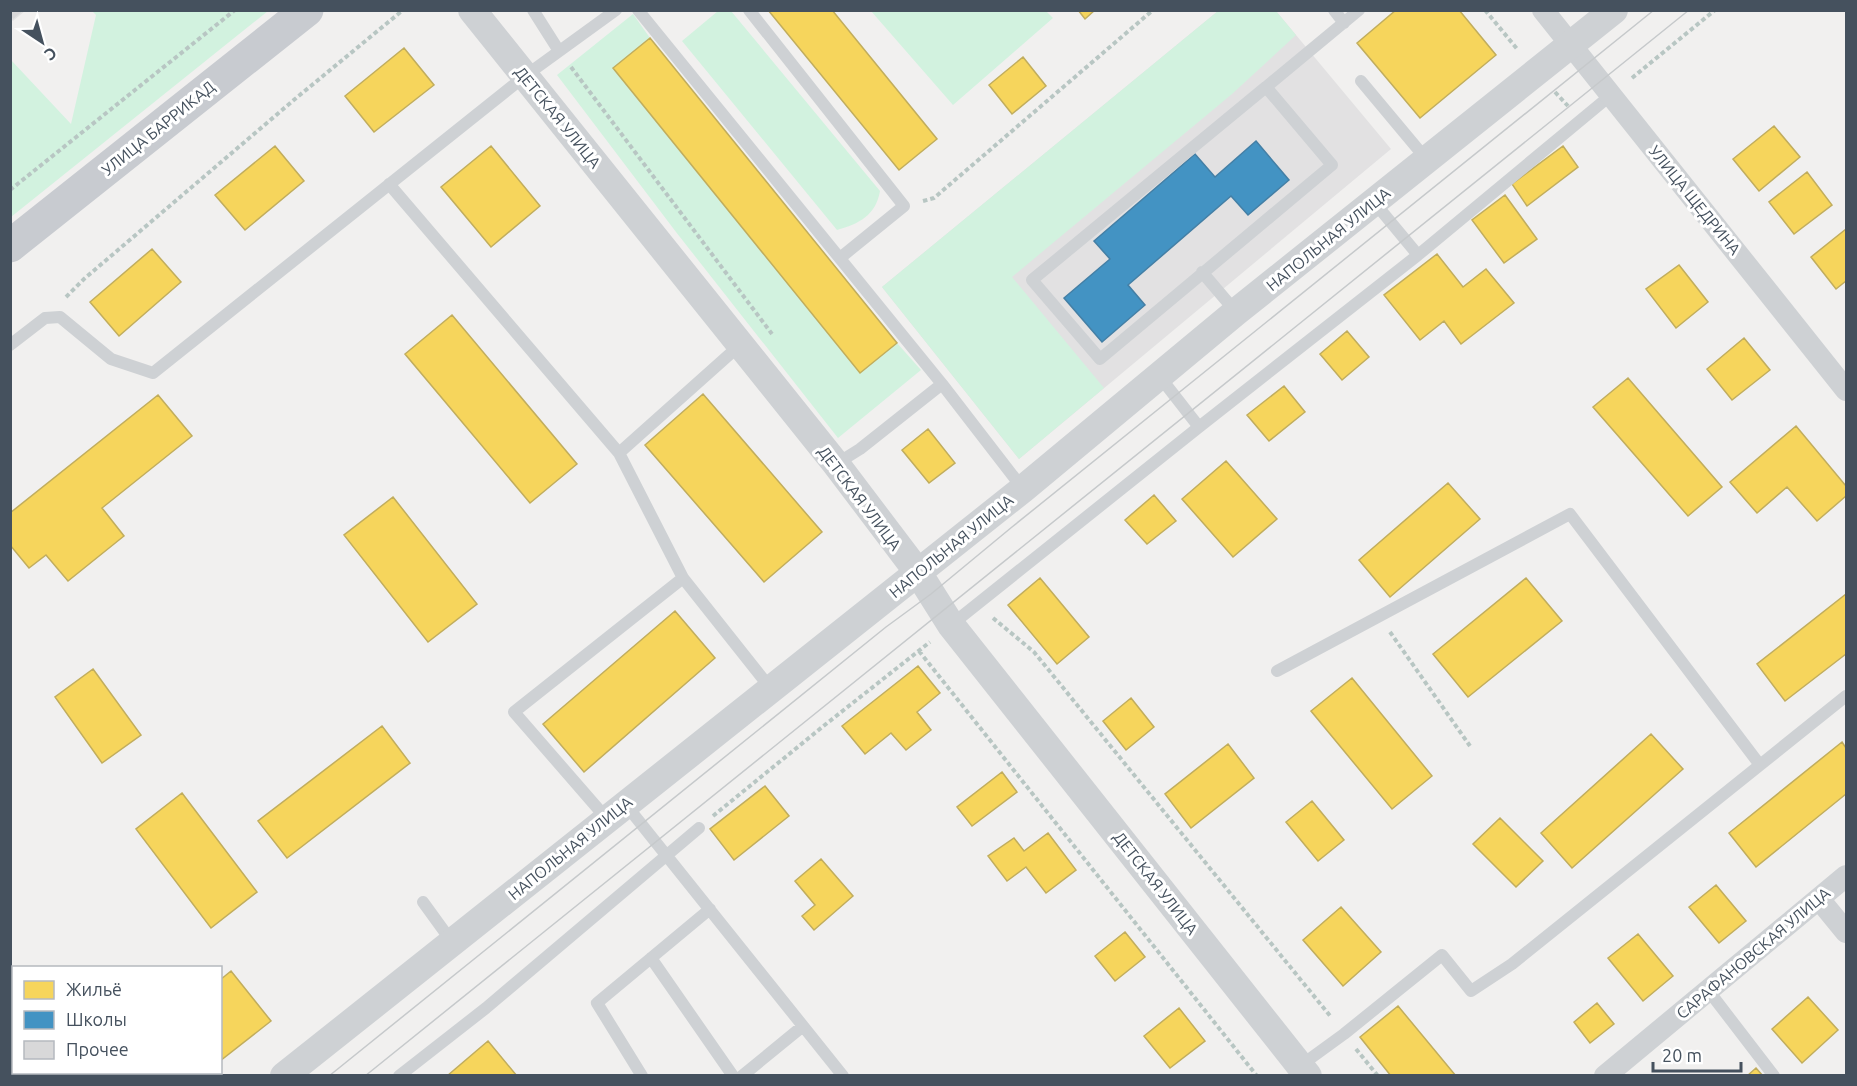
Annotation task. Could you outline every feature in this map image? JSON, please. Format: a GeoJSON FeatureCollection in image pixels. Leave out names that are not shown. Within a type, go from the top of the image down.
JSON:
{"type":"FeatureCollection","features":[{"type":"Feature","properties":{"kind":"main road","name":"УЛИЦА БАРРИКАД"},"geometry":{"type":"LineString","coordinates":[[10,246],[307,10]]}},
{"type":"Feature","properties":{"kind":"street","name":"ДЕТСКАЯ УЛИЦА"},"geometry":{"type":"LineString","coordinates":[[472,10],[836,464],[917,571],[951,625],[1304,1071]]}},
{"type":"Feature","properties":{"kind":"street","name":"УЛИЦА ЩЕДРИНА"},"geometry":{"type":"LineString","coordinates":[[1543,10],[1846,390]]}},
{"type":"Feature","properties":{"kind":"street","name":"НАПОЛЬНАЯ УЛИЦА"},"geometry":{"type":"LineString","coordinates":[[284,1076],[1023,489],[1236,312],[1614,10]]}},
{"type":"Feature","properties":{"kind":"street","name":"САРАФАНОВСКАЯ УЛИЦА"},"geometry":{"type":"LineString","coordinates":[[1605,1076],[1846,876]]}},
{"type":"Feature","properties":{"kind":"street"},"geometry":{"type":"LineString","coordinates":[[1819,899],[1846,932]]}},
{"type":"Feature","properties":{"kind":"lane"},"geometry":{"type":"LineString","coordinates":[[533,10],[559,51]]}},
{"type":"Feature","properties":{"kind":"lane"},"geometry":{"type":"LineString","coordinates":[[10,345],[45,318],[60,317],[111,359],[153,373],[525,76],[616,10]]}},
{"type":"Feature","properties":{"kind":"lane"},"geometry":{"type":"LineString","coordinates":[[638,10],[942,384],[1023,489]]}},
{"type":"Feature","properties":{"kind":"lane"},"geometry":{"type":"LineString","coordinates":[[749,10],[904,206],[840,258]]}},
{"type":"Feature","properties":{"kind":"lane"},"geometry":{"type":"LineString","coordinates":[[1334,10],[1344,23]]}},
{"type":"Feature","properties":{"kind":"lane"},"geometry":{"type":"LineString","coordinates":[[1266,87],[1332,165],[1100,359],[1032,280],[1359,10]]}},
{"type":"Feature","properties":{"kind":"lane"},"geometry":{"type":"LineString","coordinates":[[1361,81],[1427,160]]}},
{"type":"Feature","properties":{"kind":"lane"},"geometry":{"type":"LineString","coordinates":[[951,625],[1418,255],[1611,95]]}},
{"type":"Feature","properties":{"kind":"lane"},"geometry":{"type":"LineString","coordinates":[[389,184],[619,453],[683,578],[771,689]]}},
{"type":"Feature","properties":{"kind":"lane"},"geometry":{"type":"LineString","coordinates":[[1374,202],[1418,255]]}},
{"type":"Feature","properties":{"kind":"lane"},"geometry":{"type":"LineString","coordinates":[[1202,272],[1236,312]]}},
{"type":"Feature","properties":{"kind":"lane"},"geometry":{"type":"LineString","coordinates":[[619,453],[740,345]]}},
{"type":"Feature","properties":{"kind":"lane"},"geometry":{"type":"LineString","coordinates":[[1160,377],[1199,427]]}},
{"type":"Feature","properties":{"kind":"lane"},"geometry":{"type":"LineString","coordinates":[[836,464],[860,449],[942,384]]}},
{"type":"Feature","properties":{"kind":"lane"},"geometry":{"type":"LineString","coordinates":[[1277,671],[1570,514],[1760,765]]}},
{"type":"Feature","properties":{"kind":"lane"},"geometry":{"type":"LineString","coordinates":[[683,578],[514,712],[616,811],[667,855],[843,1076]]}},
{"type":"Feature","properties":{"kind":"lane"},"geometry":{"type":"LineString","coordinates":[[1304,1071],[1344,1034],[1442,955],[1471,991],[1512,964],[1846,696]]}},
{"type":"Feature","properties":{"kind":"lane"},"geometry":{"type":"LineString","coordinates":[[399,1076],[486,1008],[699,828]]}},
{"type":"Feature","properties":{"kind":"lane"},"geometry":{"type":"LineString","coordinates":[[423,902],[452,942]]}},
{"type":"Feature","properties":{"kind":"lane"},"geometry":{"type":"LineString","coordinates":[[642,1076],[597,1003],[710,909]]}},
{"type":"Feature","properties":{"kind":"lane"},"geometry":{"type":"LineString","coordinates":[[651,958],[733,1076]]}},
{"type":"Feature","properties":{"kind":"lane"},"geometry":{"type":"LineString","coordinates":[[1708,990],[1774,1076]]}},
{"type":"Feature","properties":{"kind":"lane"},"geometry":{"type":"LineString","coordinates":[[742,1076],[803,1026]]}},
{"type":"Feature","properties":{"kind":"path"},"geometry":{"type":"LineString","coordinates":[[10,190],[235,10]]}},
{"type":"Feature","properties":{"kind":"path"},"geometry":{"type":"LineString","coordinates":[[45,318],[84,279],[294,99],[404,10]]}},
{"type":"Feature","properties":{"kind":"path"},"geometry":{"type":"LineString","coordinates":[[904,206],[934,198],[1153,10]]}},
{"type":"Feature","properties":{"kind":"path"},"geometry":{"type":"LineString","coordinates":[[1485,10],[1523,56]]}},
{"type":"Feature","properties":{"kind":"path"},"geometry":{"type":"LineString","coordinates":[[1611,95],[1715,10]]}},
{"type":"Feature","properties":{"kind":"path"},"geometry":{"type":"LineString","coordinates":[[559,51],[774,335]]}},
{"type":"Feature","properties":{"kind":"path"},"geometry":{"type":"LineString","coordinates":[[976,604],[1034,652],[1378,1076]]}},
{"type":"Feature","properties":{"kind":"path"},"geometry":{"type":"LineString","coordinates":[[1379,616],[1470,746]]}},
{"type":"Feature","properties":{"kind":"path"},"geometry":{"type":"LineString","coordinates":[[699,828],[825,724],[951,625]]}},
{"type":"Feature","properties":{"kind":"path"},"geometry":{"type":"LineString","coordinates":[[919,651],[1257,1076]]}},
{"type":"Feature","properties":{"kind":"shaded area"},"geometry":{"type":"Polygon","coordinates":[[[1218,11],[1276,11],[1391,149],[1019,459],[882,287],[1218,11]]]}},
{"type":"Feature","properties":{"kind":"green space"},"geometry":{"type":"Polygon","coordinates":[[[92,11],[268,11],[11,217],[11,60],[71,124],[96,15],[92,11]]]}},
{"type":"Feature","properties":{"kind":"green space"},"geometry":{"type":"Polygon","coordinates":[[[718,11],[731,11],[880,191],[875,206],[865,217],[837,230],[682,41],[718,11]]]}},
{"type":"Feature","properties":{"kind":"green space"},"geometry":{"type":"Polygon","coordinates":[[[871,11],[1046,11],[1053,18],[953,105],[871,11]]]}},
{"type":"Feature","properties":{"kind":"green space"},"geometry":{"type":"Polygon","coordinates":[[[1218,11],[1276,11],[1296,35],[1232,94],[1012,277],[1104,388],[1019,459],[882,287],[1218,11]]]}},
{"type":"Feature","properties":{"kind":"green space"},"geometry":{"type":"Polygon","coordinates":[[[633,14],[650,38],[613,68],[860,373],[897,343],[921,370],[838,438],[676,232],[557,75],[633,14]]]}},
{"type":"Feature","properties":{"kind":"building: Жильё"},"geometry":{"type":"Polygon","coordinates":[[[768,10],[832,10],[937,139],[899,170],[768,10]]]}},
{"type":"Feature","properties":{"kind":"building: Жильё"},"geometry":{"type":"Polygon","coordinates":[[[1078,10],[1095,10],[1085,19],[1078,10]]]}},
{"type":"Feature","properties":{"kind":"building: Жильё"},"geometry":{"type":"Polygon","coordinates":[[[1396,10],[1459,10],[1496,55],[1420,118],[1357,43],[1396,10]]]}},
{"type":"Feature","properties":{"kind":"building: Жильё"},"geometry":{"type":"Polygon","coordinates":[[[650,38],[897,343],[860,373],[613,68],[650,38]]]}},
{"type":"Feature","properties":{"kind":"building: Жильё"},"geometry":{"type":"Polygon","coordinates":[[[404,48],[434,85],[374,132],[345,96],[404,48]]]}},
{"type":"Feature","properties":{"kind":"building: Жильё"},"geometry":{"type":"Polygon","coordinates":[[[1023,57],[1046,86],[1012,114],[989,85],[1023,57]]]}},
{"type":"Feature","properties":{"kind":"building: Жильё"},"geometry":{"type":"Polygon","coordinates":[[[1774,126],[1800,157],[1759,191],[1733,159],[1774,126]]]}},
{"type":"Feature","properties":{"kind":"building: Жильё"},"geometry":{"type":"Polygon","coordinates":[[[275,146],[304,181],[245,230],[215,195],[275,146]]]}},
{"type":"Feature","properties":{"kind":"building: Жильё"},"geometry":{"type":"Polygon","coordinates":[[[491,146],[540,206],[491,247],[441,187],[491,146]]]}},
{"type":"Feature","properties":{"kind":"building: Жильё"},"geometry":{"type":"Polygon","coordinates":[[[1563,146],[1578,167],[1527,206],[1512,184],[1563,146]]]}},
{"type":"Feature","properties":{"kind":"building: Жильё"},"geometry":{"type":"Polygon","coordinates":[[[1807,172],[1832,205],[1794,234],[1769,202],[1807,172]]]}},
{"type":"Feature","properties":{"kind":"building: Жильё"},"geometry":{"type":"Polygon","coordinates":[[[1505,195],[1537,239],[1504,263],[1472,220],[1505,195]]]}},
{"type":"Feature","properties":{"kind":"building: Жильё"},"geometry":{"type":"Polygon","coordinates":[[[1846,229],[1846,281],[1836,289],[1811,257],[1846,229]]]}},
{"type":"Feature","properties":{"kind":"building: Жильё"},"geometry":{"type":"Polygon","coordinates":[[[152,249],[181,282],[119,336],[90,302],[152,249]]]}},
{"type":"Feature","properties":{"kind":"building: Жильё"},"geometry":{"type":"Polygon","coordinates":[[[1437,254],[1463,287],[1486,269],[1514,303],[1461,344],[1444,321],[1420,340],[1384,295],[1437,254]]]}},
{"type":"Feature","properties":{"kind":"building: Жильё"},"geometry":{"type":"Polygon","coordinates":[[[1679,265],[1708,302],[1676,328],[1646,289],[1679,265]]]}},
{"type":"Feature","properties":{"kind":"building: Жильё"},"geometry":{"type":"Polygon","coordinates":[[[452,315],[577,464],[530,503],[405,354],[452,315]]]}},
{"type":"Feature","properties":{"kind":"building: Жильё"},"geometry":{"type":"Polygon","coordinates":[[[1347,331],[1369,357],[1342,380],[1320,354],[1347,331]]]}},
{"type":"Feature","properties":{"kind":"building: Жильё"},"geometry":{"type":"Polygon","coordinates":[[[1744,338],[1770,370],[1732,400],[1707,369],[1744,338]]]}},
{"type":"Feature","properties":{"kind":"building: Жильё"},"geometry":{"type":"Polygon","coordinates":[[[1628,378],[1722,487],[1688,516],[1593,407],[1628,378]]]}},
{"type":"Feature","properties":{"kind":"building: Жильё"},"geometry":{"type":"Polygon","coordinates":[[[1284,386],[1305,412],[1269,441],[1247,415],[1284,386]]]}},
{"type":"Feature","properties":{"kind":"building: Жильё"},"geometry":{"type":"Polygon","coordinates":[[[703,394],[822,532],[764,582],[645,445],[703,394]]]}},
{"type":"Feature","properties":{"kind":"building: Жильё"},"geometry":{"type":"Polygon","coordinates":[[[158,395],[192,436],[102,508],[124,536],[68,581],[46,555],[29,568],[10,545],[10,513],[158,395]]]}},
{"type":"Feature","properties":{"kind":"building: Жильё"},"geometry":{"type":"Polygon","coordinates":[[[1796,426],[1846,486],[1846,496],[1817,521],[1787,487],[1757,513],[1730,482],[1796,426]]]}},
{"type":"Feature","properties":{"kind":"building: Жильё"},"geometry":{"type":"Polygon","coordinates":[[[928,429],[955,463],[929,483],[902,450],[928,429]]]}},
{"type":"Feature","properties":{"kind":"building: Жильё"},"geometry":{"type":"Polygon","coordinates":[[[1226,461],[1277,519],[1233,557],[1182,499],[1226,461]]]}},
{"type":"Feature","properties":{"kind":"building: Жильё"},"geometry":{"type":"Polygon","coordinates":[[[1448,483],[1480,519],[1390,597],[1359,560],[1448,483]]]}},
{"type":"Feature","properties":{"kind":"building: Жильё"},"geometry":{"type":"Polygon","coordinates":[[[1154,495],[1176,521],[1147,544],[1125,520],[1154,495]]]}},
{"type":"Feature","properties":{"kind":"building: Жильё"},"geometry":{"type":"Polygon","coordinates":[[[393,497],[477,604],[428,642],[344,535],[393,497]]]}},
{"type":"Feature","properties":{"kind":"building: Жильё"},"geometry":{"type":"Polygon","coordinates":[[[1040,578],[1089,637],[1057,664],[1008,605],[1040,578]]]}},
{"type":"Feature","properties":{"kind":"building: Жильё"},"geometry":{"type":"Polygon","coordinates":[[[1526,578],[1562,621],[1468,697],[1433,654],[1526,578]]]}},
{"type":"Feature","properties":{"kind":"building: Жильё"},"geometry":{"type":"Polygon","coordinates":[[[1846,594],[1846,654],[1785,701],[1757,664],[1846,594]]]}},
{"type":"Feature","properties":{"kind":"building: Жильё"},"geometry":{"type":"Polygon","coordinates":[[[675,611],[715,658],[584,772],[543,724],[675,611]]]}},
{"type":"Feature","properties":{"kind":"building: Жильё"},"geometry":{"type":"Polygon","coordinates":[[[918,666],[940,693],[917,712],[931,730],[906,750],[891,733],[865,754],[842,726],[918,666]]]}},
{"type":"Feature","properties":{"kind":"building: Жильё"},"geometry":{"type":"Polygon","coordinates":[[[93,669],[141,735],[102,763],[55,697],[93,669]]]}},
{"type":"Feature","properties":{"kind":"building: Жильё"},"geometry":{"type":"Polygon","coordinates":[[[1352,678],[1432,776],[1392,809],[1311,711],[1352,678]]]}},
{"type":"Feature","properties":{"kind":"building: Жильё"},"geometry":{"type":"Polygon","coordinates":[[[1131,698],[1154,727],[1126,750],[1103,721],[1131,698]]]}},
{"type":"Feature","properties":{"kind":"building: Жильё"},"geometry":{"type":"Polygon","coordinates":[[[382,726],[410,763],[287,858],[258,821],[382,726]]]}},
{"type":"Feature","properties":{"kind":"building: Жильё"},"geometry":{"type":"Polygon","coordinates":[[[1651,734],[1683,769],[1572,868],[1541,833],[1651,734]]]}},
{"type":"Feature","properties":{"kind":"building: Жильё"},"geometry":{"type":"Polygon","coordinates":[[[1842,742],[1846,748],[1846,794],[1756,867],[1729,833],[1842,742]]]}},
{"type":"Feature","properties":{"kind":"building: Жильё"},"geometry":{"type":"Polygon","coordinates":[[[1228,744],[1254,778],[1191,828],[1165,794],[1228,744]]]}},
{"type":"Feature","properties":{"kind":"building: Жильё"},"geometry":{"type":"Polygon","coordinates":[[[1002,772],[1017,792],[972,826],[957,807],[1002,772]]]}},
{"type":"Feature","properties":{"kind":"building: Жильё"},"geometry":{"type":"Polygon","coordinates":[[[765,786],[789,816],[734,860],[710,829],[765,786]]]}},
{"type":"Feature","properties":{"kind":"building: Жильё"},"geometry":{"type":"Polygon","coordinates":[[[182,793],[257,892],[211,928],[136,829],[182,793]]]}},
{"type":"Feature","properties":{"kind":"building: Жильё"},"geometry":{"type":"Polygon","coordinates":[[[1312,801],[1344,840],[1318,861],[1286,822],[1312,801]]]}},
{"type":"Feature","properties":{"kind":"building: Жильё"},"geometry":{"type":"Polygon","coordinates":[[[1500,818],[1543,861],[1516,887],[1473,844],[1500,818]]]}},
{"type":"Feature","properties":{"kind":"building: Жильё"},"geometry":{"type":"Polygon","coordinates":[[[1048,833],[1076,870],[1046,893],[1026,867],[1007,881],[988,856],[1014,838],[1024,851],[1048,833]]]}},
{"type":"Feature","properties":{"kind":"building: Жильё"},"geometry":{"type":"Polygon","coordinates":[[[821,859],[853,896],[814,930],[802,916],[815,905],[795,881],[821,859]]]}},
{"type":"Feature","properties":{"kind":"building: Жильё"},"geometry":{"type":"Polygon","coordinates":[[[1716,885],[1746,921],[1719,943],[1689,907],[1716,885]]]}},
{"type":"Feature","properties":{"kind":"building: Жильё"},"geometry":{"type":"Polygon","coordinates":[[[1341,907],[1381,952],[1343,986],[1303,940],[1341,907]]]}},
{"type":"Feature","properties":{"kind":"building: Жильё"},"geometry":{"type":"Polygon","coordinates":[[[1125,932],[1145,957],[1115,981],[1095,956],[1125,932]]]}},
{"type":"Feature","properties":{"kind":"building: Жильё"},"geometry":{"type":"Polygon","coordinates":[[[1638,934],[1673,976],[1643,1001],[1608,958],[1638,934]]]}},
{"type":"Feature","properties":{"kind":"building: Жильё"},"geometry":{"type":"Polygon","coordinates":[[[231,971],[271,1021],[222,1059],[222,978],[231,971]]]}},
{"type":"Feature","properties":{"kind":"building: Жильё"},"geometry":{"type":"Polygon","coordinates":[[[1808,997],[1838,1030],[1802,1063],[1772,1029],[1808,997]]]}},
{"type":"Feature","properties":{"kind":"building: Жильё"},"geometry":{"type":"Polygon","coordinates":[[[1597,1003],[1614,1024],[1590,1043],[1574,1022],[1597,1003]]]}},
{"type":"Feature","properties":{"kind":"building: Жильё"},"geometry":{"type":"Polygon","coordinates":[[[1398,1006],[1456,1076],[1391,1076],[1360,1037],[1398,1006]]]}},
{"type":"Feature","properties":{"kind":"building: Жильё"},"geometry":{"type":"Polygon","coordinates":[[[1179,1008],[1205,1041],[1170,1068],[1144,1036],[1179,1008]]]}},
{"type":"Feature","properties":{"kind":"building: Жильё"},"geometry":{"type":"Polygon","coordinates":[[[488,1041],[517,1076],[447,1076],[488,1041]]]}},
{"type":"Feature","properties":{"kind":"building: Жильё"},"geometry":{"type":"Polygon","coordinates":[[[1756,1068],[1763,1076],[1747,1076],[1756,1068]]]}},
{"type":"Feature","properties":{"kind":"building: Жильё"},"geometry":{"type":"Polygon","coordinates":[[[102,1074],[204,1074],[202,1076],[100,1076],[102,1074]]]}},
{"type":"Feature","properties":{"kind":"building: Школы"},"geometry":{"type":"Polygon","coordinates":[[[1256,141],[1289,180],[1248,215],[1231,196],[1128,285],[1145,305],[1102,342],[1064,298],[1110,259],[1094,241],[1195,154],[1215,177],[1256,141]]]}},
{"type":"Feature","properties":{"kind":"building: Прочее"},"geometry":{"type":"Polygon","coordinates":[[[10,10],[25,10],[13,20],[10,10]]]}},
{"type":"Feature","properties":{"kind":"tram line"},"geometry":{"type":"LineString","coordinates":[[329,1076],[886,627],[931,594],[1654,10]]}},
{"type":"Feature","properties":{"kind":"tram line"},"geometry":{"type":"LineString","coordinates":[[365,1076],[1689,10]]}}]}
